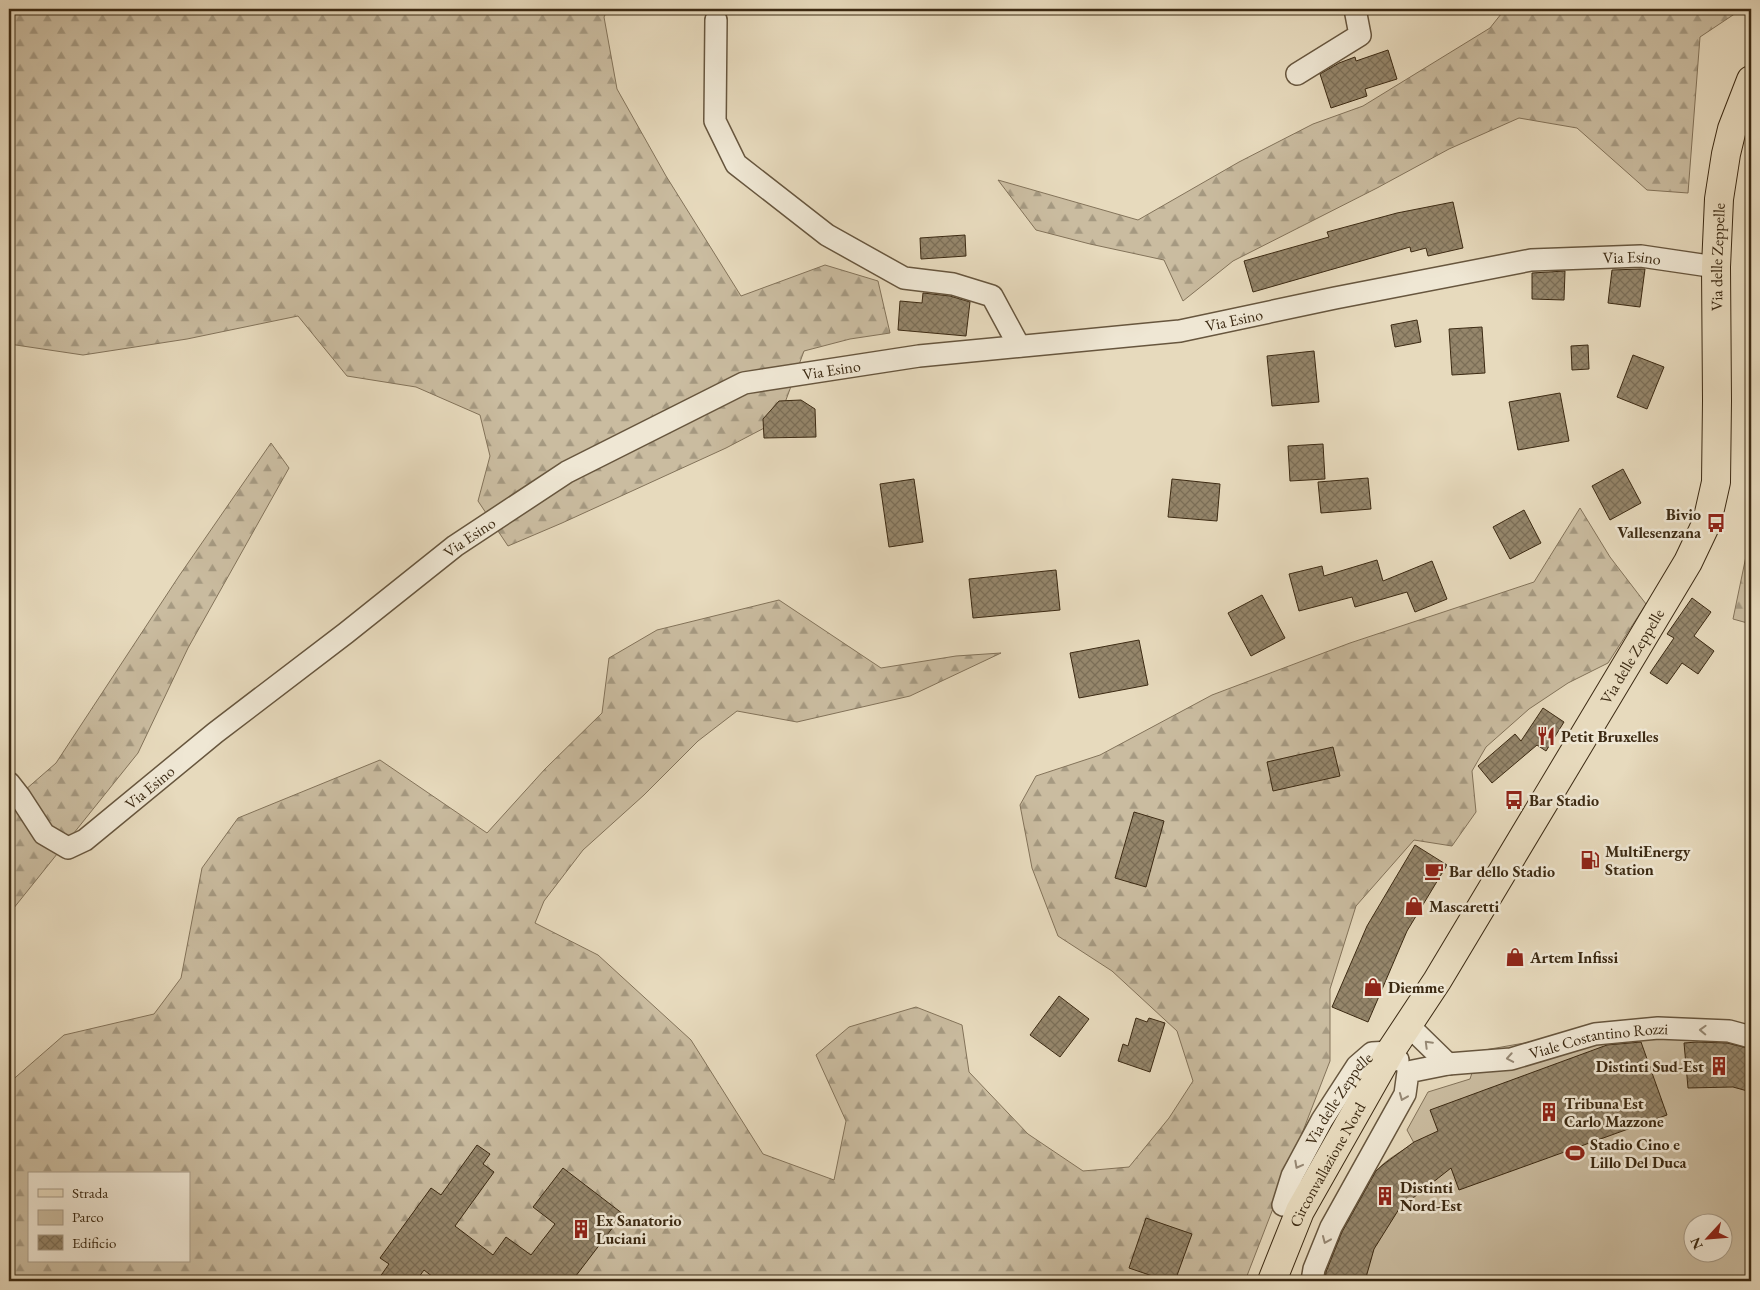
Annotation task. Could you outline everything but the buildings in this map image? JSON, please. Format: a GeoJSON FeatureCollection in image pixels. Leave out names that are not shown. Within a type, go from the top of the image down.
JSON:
{"type":"FeatureCollection","features":[{"type":"Feature","properties":{"kind":"main road","name":"Via delle Zeppelle"},"geometry":{"type":"LineString","coordinates":[[1390,1052],[1437,981],[1678,579],[1707,522],[1716,482],[1716,267],[1719,199],[1732,129],[1751,80]]}},
{"type":"Feature","properties":{"kind":"main road","name":"Circonvallazione Nord"},"geometry":{"type":"LineString","coordinates":[[1272,1281],[1300,1211],[1390,1052]]}},
{"type":"Feature","properties":{"kind":"street"},"geometry":{"type":"LineString","coordinates":[[1297,74],[1360,35],[1354,9]]}},
{"type":"Feature","properties":{"kind":"street"},"geometry":{"type":"LineString","coordinates":[[716,20],[715,121],[736,164],[827,235],[904,278],[953,284],[992,296],[1019,346]]}},
{"type":"Feature","properties":{"kind":"street","name":"Via Esino"},"geometry":{"type":"LineString","coordinates":[[9,783],[44,834],[68,848],[85,840],[215,733],[346,633],[455,546],[567,472],[744,383],[919,356],[1180,331],[1335,298],[1531,260],[1641,256],[1716,267]]}},
{"type":"Feature","properties":{"kind":"street"},"geometry":{"type":"LineString","coordinates":[[1408,1025],[1448,1064]]}},
{"type":"Feature","properties":{"kind":"street","name":"Viale Costantino Rozzi"},"geometry":{"type":"LineString","coordinates":[[1408,1072],[1448,1064],[1511,1059],[1595,1034],[1658,1028],[1729,1031],[1751,1037]]}},
{"type":"Feature","properties":{"kind":"street"},"geometry":{"type":"LineString","coordinates":[[1312,1281],[1314,1269],[1331,1227],[1405,1094],[1408,1072],[1390,1052]]}},
{"type":"Feature","properties":{"kind":"street","name":"Via delle Zeppelle"},"geometry":{"type":"LineString","coordinates":[[1283,1205],[1292,1176],[1322,1120],[1357,1066],[1372,1053],[1390,1052]]}},
{"type":"Feature","properties":{"kind":"green space"},"geometry":{"type":"Polygon","coordinates":[[[9,9],[608,9],[604,17],[617,89],[666,176],[741,296],[825,265],[878,281],[890,333],[850,339],[804,351],[783,408],[770,425],[726,448],[508,546],[478,501],[490,456],[480,415],[416,387],[347,376],[298,316],[187,339],[83,355],[9,344],[9,9]]]}},
{"type":"Feature","properties":{"kind":"green space"},"geometry":{"type":"Polygon","coordinates":[[[1505,9],[1736,9],[1736,13],[1700,37],[1688,193],[1647,190],[1577,128],[1519,118],[1449,149],[1233,261],[1183,301],[1164,260],[1036,230],[998,180],[1138,220],[1239,162],[1313,124],[1363,106],[1490,28],[1505,9]]]}},
{"type":"Feature","properties":{"kind":"green space"},"geometry":{"type":"Polygon","coordinates":[[[271,443],[289,468],[188,648],[138,753],[9,914],[9,804],[56,763],[179,576],[271,443]]]}},
{"type":"Feature","properties":{"kind":"green space"},"geometry":{"type":"Polygon","coordinates":[[[1580,508],[1610,557],[1646,604],[1608,663],[1568,683],[1529,709],[1486,747],[1472,771],[1476,812],[1452,846],[1414,840],[1356,906],[1330,989],[1330,1061],[1245,1281],[9,1281],[9,1083],[64,1035],[154,1014],[181,978],[202,868],[238,818],[380,760],[487,833],[545,769],[602,713],[609,658],[657,630],[779,600],[881,668],[956,656],[1001,653],[910,696],[797,722],[737,711],[698,741],[644,795],[583,850],[544,901],[535,923],[598,955],[691,1040],[763,1154],[834,1180],[846,1121],[816,1055],[849,1027],[916,1007],[962,1025],[969,1072],[1028,1134],[1083,1171],[1129,1167],[1169,1118],[1193,1081],[1177,1031],[1112,971],[1058,936],[1032,868],[1020,805],[1036,776],[1100,755],[1212,695],[1350,643],[1534,582],[1580,508]]]}},
{"type":"Feature","properties":{"kind":"green space"},"geometry":{"type":"Polygon","coordinates":[[[1751,532],[1751,624],[1733,619],[1751,532]]]}},
{"type":"Feature","properties":{"kind":"green space","name":"Stadio Cino e Lillo Del Duca"},"geometry":{"type":"Polygon","coordinates":[[[1595,1025],[1751,1030],[1751,1281],[1324,1281],[1330,1250],[1351,1203],[1371,1176],[1382,1165],[1414,1143],[1407,1130],[1428,1092],[1470,1079],[1479,1051],[1530,1042],[1595,1025]]]}},
{"type":"Feature","properties":{"kind":"place","name":"Bivio Vallesenzana"},"geometry":{"type":"Point","coordinates":[1716,523]}},
{"type":"Feature","properties":{"kind":"place","name":"Petit Bruxelles"},"geometry":{"type":"Point","coordinates":[1546,736]}},
{"type":"Feature","properties":{"kind":"place","name":"Bar Stadio"},"geometry":{"type":"Point","coordinates":[1514,800]}},
{"type":"Feature","properties":{"kind":"place","name":"MultiEnergy Station"},"geometry":{"type":"Point","coordinates":[1590,860]}},
{"type":"Feature","properties":{"kind":"place","name":"Bar dello Stadio"},"geometry":{"type":"Point","coordinates":[1434,871]}},
{"type":"Feature","properties":{"kind":"place","name":"Mascaretti"},"geometry":{"type":"Point","coordinates":[1414,906]}},
{"type":"Feature","properties":{"kind":"place","name":"Artem Infissi"},"geometry":{"type":"Point","coordinates":[1515,957]}},
{"type":"Feature","properties":{"kind":"place","name":"Diemme"},"geometry":{"type":"Point","coordinates":[1373,987]}},
{"type":"Feature","properties":{"kind":"place","name":"Distinti Sud-Est"},"geometry":{"type":"Point","coordinates":[1719,1066]}},
{"type":"Feature","properties":{"kind":"place","name":"Tribuna Est Carlo Mazzone"},"geometry":{"type":"Point","coordinates":[1549,1112]}},
{"type":"Feature","properties":{"kind":"place","name":"Stadio Cino e Lillo Del Duca"},"geometry":{"type":"Point","coordinates":[1575,1153]}},
{"type":"Feature","properties":{"kind":"place","name":"Distinti Nord-Est"},"geometry":{"type":"Point","coordinates":[1385,1196]}},
{"type":"Feature","properties":{"kind":"place","name":"Ex Sanatorio Luciani"},"geometry":{"type":"Point","coordinates":[581,1229]}}]}
